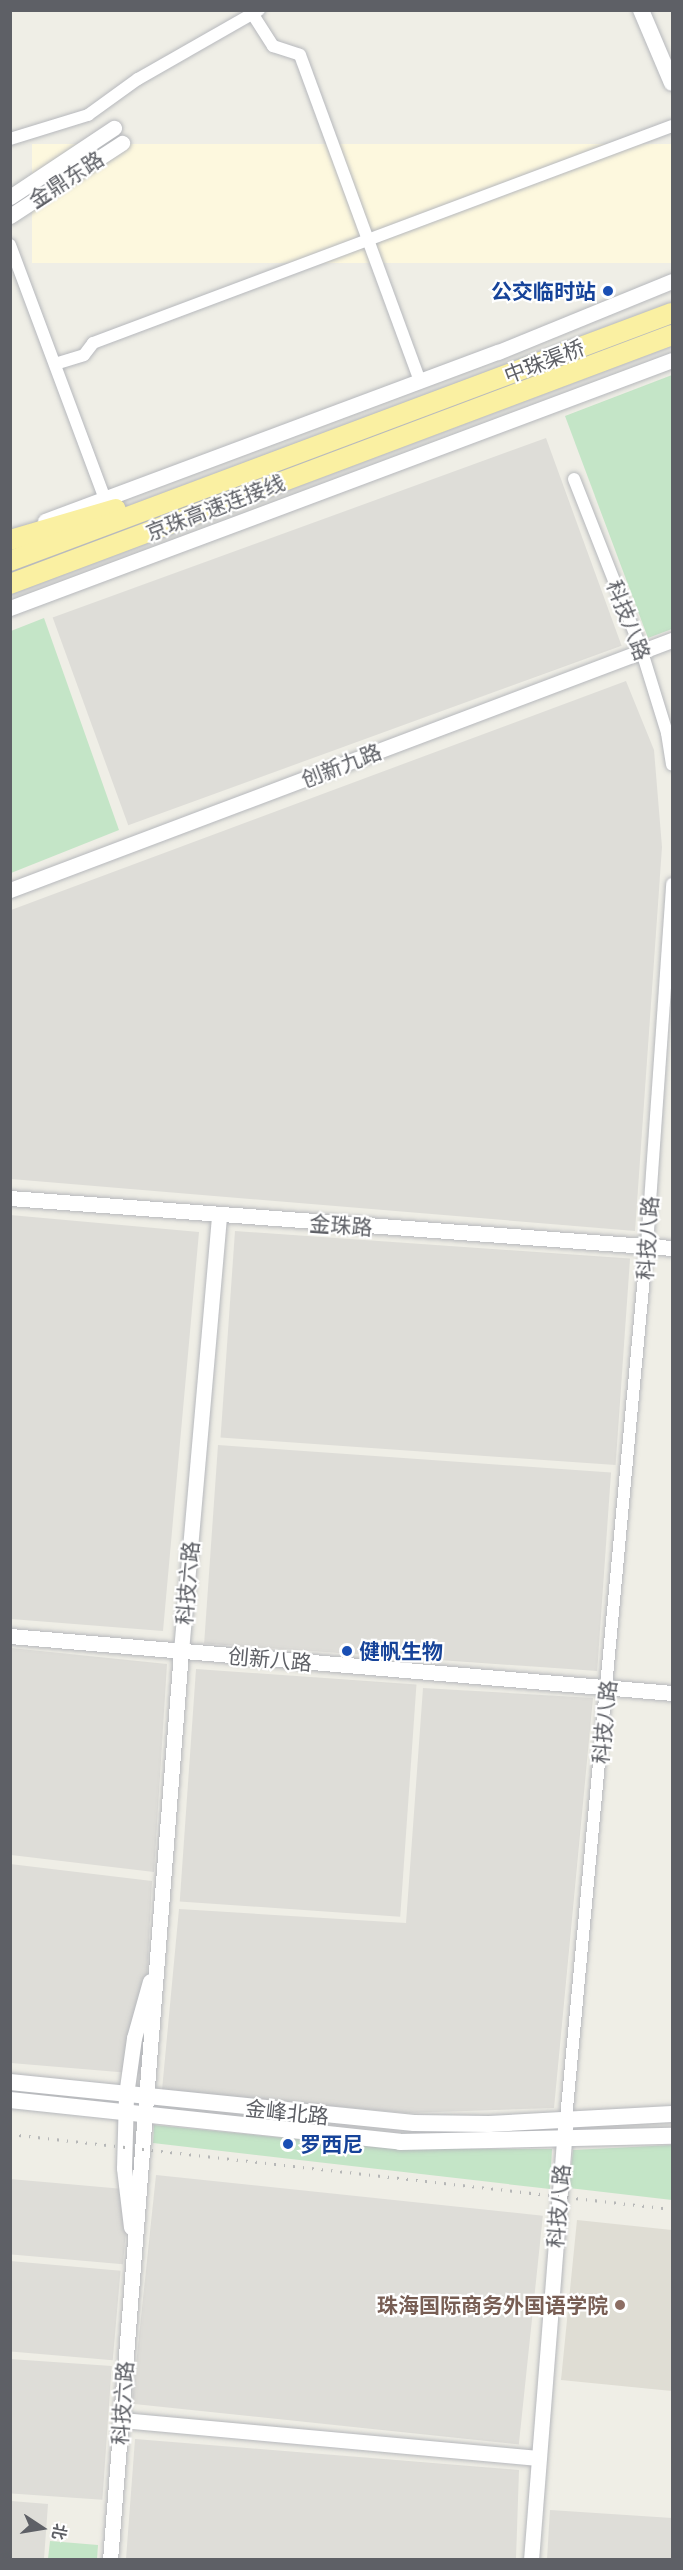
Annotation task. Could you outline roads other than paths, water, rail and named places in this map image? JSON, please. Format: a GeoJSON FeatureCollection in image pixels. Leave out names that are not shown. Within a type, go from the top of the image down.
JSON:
{"type":"FeatureCollection","features":[{"type":"Feature","properties":{"kind":"highway","name":"中珠渠桥"},"geometry":{"type":"LineString","coordinates":[[416,409],[672,313]]}},
{"type":"Feature","properties":{"kind":"highway","name":"中珠渠桥"},"geometry":{"type":"LineString","coordinates":[[419,430],[672,335]]}},
{"type":"Feature","properties":{"kind":"highway","name":"京珠高速连接线"},"geometry":{"type":"LineString","coordinates":[[10,561],[416,409]]}},
{"type":"Feature","properties":{"kind":"highway","name":"京珠高速连接线"},"geometry":{"type":"LineString","coordinates":[[10,584],[419,430]]}},
{"type":"Feature","properties":{"kind":"highway"},"geometry":{"type":"LineString","coordinates":[[10,540],[112,510],[172,501]]}},
{"type":"Feature","properties":{"kind":"main road"},"geometry":{"type":"LineString","coordinates":[[642,10],[672,83]]}},
{"type":"Feature","properties":{"kind":"main road"},"geometry":{"type":"LineString","coordinates":[[653,10],[672,56]]}},
{"type":"Feature","properties":{"kind":"main road","name":"金峰北路"},"geometry":{"type":"LineString","coordinates":[[10,2082],[148,2098],[414,2122],[489,2124],[672,2114]]}},
{"type":"Feature","properties":{"kind":"main road","name":"金峰北路"},"geometry":{"type":"LineString","coordinates":[[10,2100],[400,2142],[672,2136]]}},
{"type":"Feature","properties":{"kind":"street"},"geometry":{"type":"LineString","coordinates":[[10,139],[88,115],[138,79],[254,12],[273,46],[300,55],[420,381]]}},
{"type":"Feature","properties":{"kind":"street"},"geometry":{"type":"LineString","coordinates":[[56,364],[84,355],[93,343],[367,238],[672,126]]}},
{"type":"Feature","properties":{"kind":"street","name":"金鼎东路"},"geometry":{"type":"LineString","coordinates":[[10,197],[114,128]]}},
{"type":"Feature","properties":{"kind":"street","name":"金鼎东路"},"geometry":{"type":"LineString","coordinates":[[10,216],[122,142]]}},
{"type":"Feature","properties":{"kind":"street"},"geometry":{"type":"LineString","coordinates":[[10,245],[105,499]]}},
{"type":"Feature","properties":{"kind":"street"},"geometry":{"type":"LineString","coordinates":[[10,534],[420,381],[672,281]]}},
{"type":"Feature","properties":{"kind":"street"},"geometry":{"type":"LineString","coordinates":[[10,608],[672,360]]}},
{"type":"Feature","properties":{"kind":"street","name":"科技八路"},"geometry":{"type":"LineString","coordinates":[[574,479],[642,652],[667,733],[672,765]]}},
{"type":"Feature","properties":{"kind":"street","name":"创新九路"},"geometry":{"type":"LineString","coordinates":[[10,890],[672,640]]}},
{"type":"Feature","properties":{"kind":"street","name":"科技八路"},"geometry":{"type":"LineString","coordinates":[[531,2559],[536,2458],[563,2140],[608,1687],[647,1245],[672,884]]}},
{"type":"Feature","properties":{"kind":"street","name":"金珠路"},"geometry":{"type":"LineString","coordinates":[[10,1198],[219,1216],[672,1248]]}},
{"type":"Feature","properties":{"kind":"street","name":"科技六路"},"geometry":{"type":"LineString","coordinates":[[110,2559],[134,2246],[147,2116],[181,1651],[219,1216]]}},
{"type":"Feature","properties":{"kind":"street","name":"创新八路"},"geometry":{"type":"LineString","coordinates":[[10,1636],[672,1693]]}},
{"type":"Feature","properties":{"kind":"street","name":"科技六路"},"geometry":{"type":"LineString","coordinates":[[134,2246],[125,2194],[126,2095],[134,2038],[159,1949]]}},
{"type":"Feature","properties":{"kind":"street"},"geometry":{"type":"LineString","coordinates":[[121,2420],[536,2458]]}},
{"type":"Feature","properties":{"kind":"railway"},"geometry":{"type":"LineString","coordinates":[[10,2134],[672,2209]]}},
{"type":"Feature","properties":{"kind":"place","name":"公交临时站"},"geometry":{"type":"Point","coordinates":[608,291]}},
{"type":"Feature","properties":{"kind":"place","name":"健帆生物"},"geometry":{"type":"Point","coordinates":[347,1651]}},
{"type":"Feature","properties":{"kind":"place","name":"罗西尼"},"geometry":{"type":"Point","coordinates":[288,2144]}},
{"type":"Feature","properties":{"kind":"place","name":"珠海国际商务外国语学院"},"geometry":{"type":"Point","coordinates":[620,2305]}}]}
